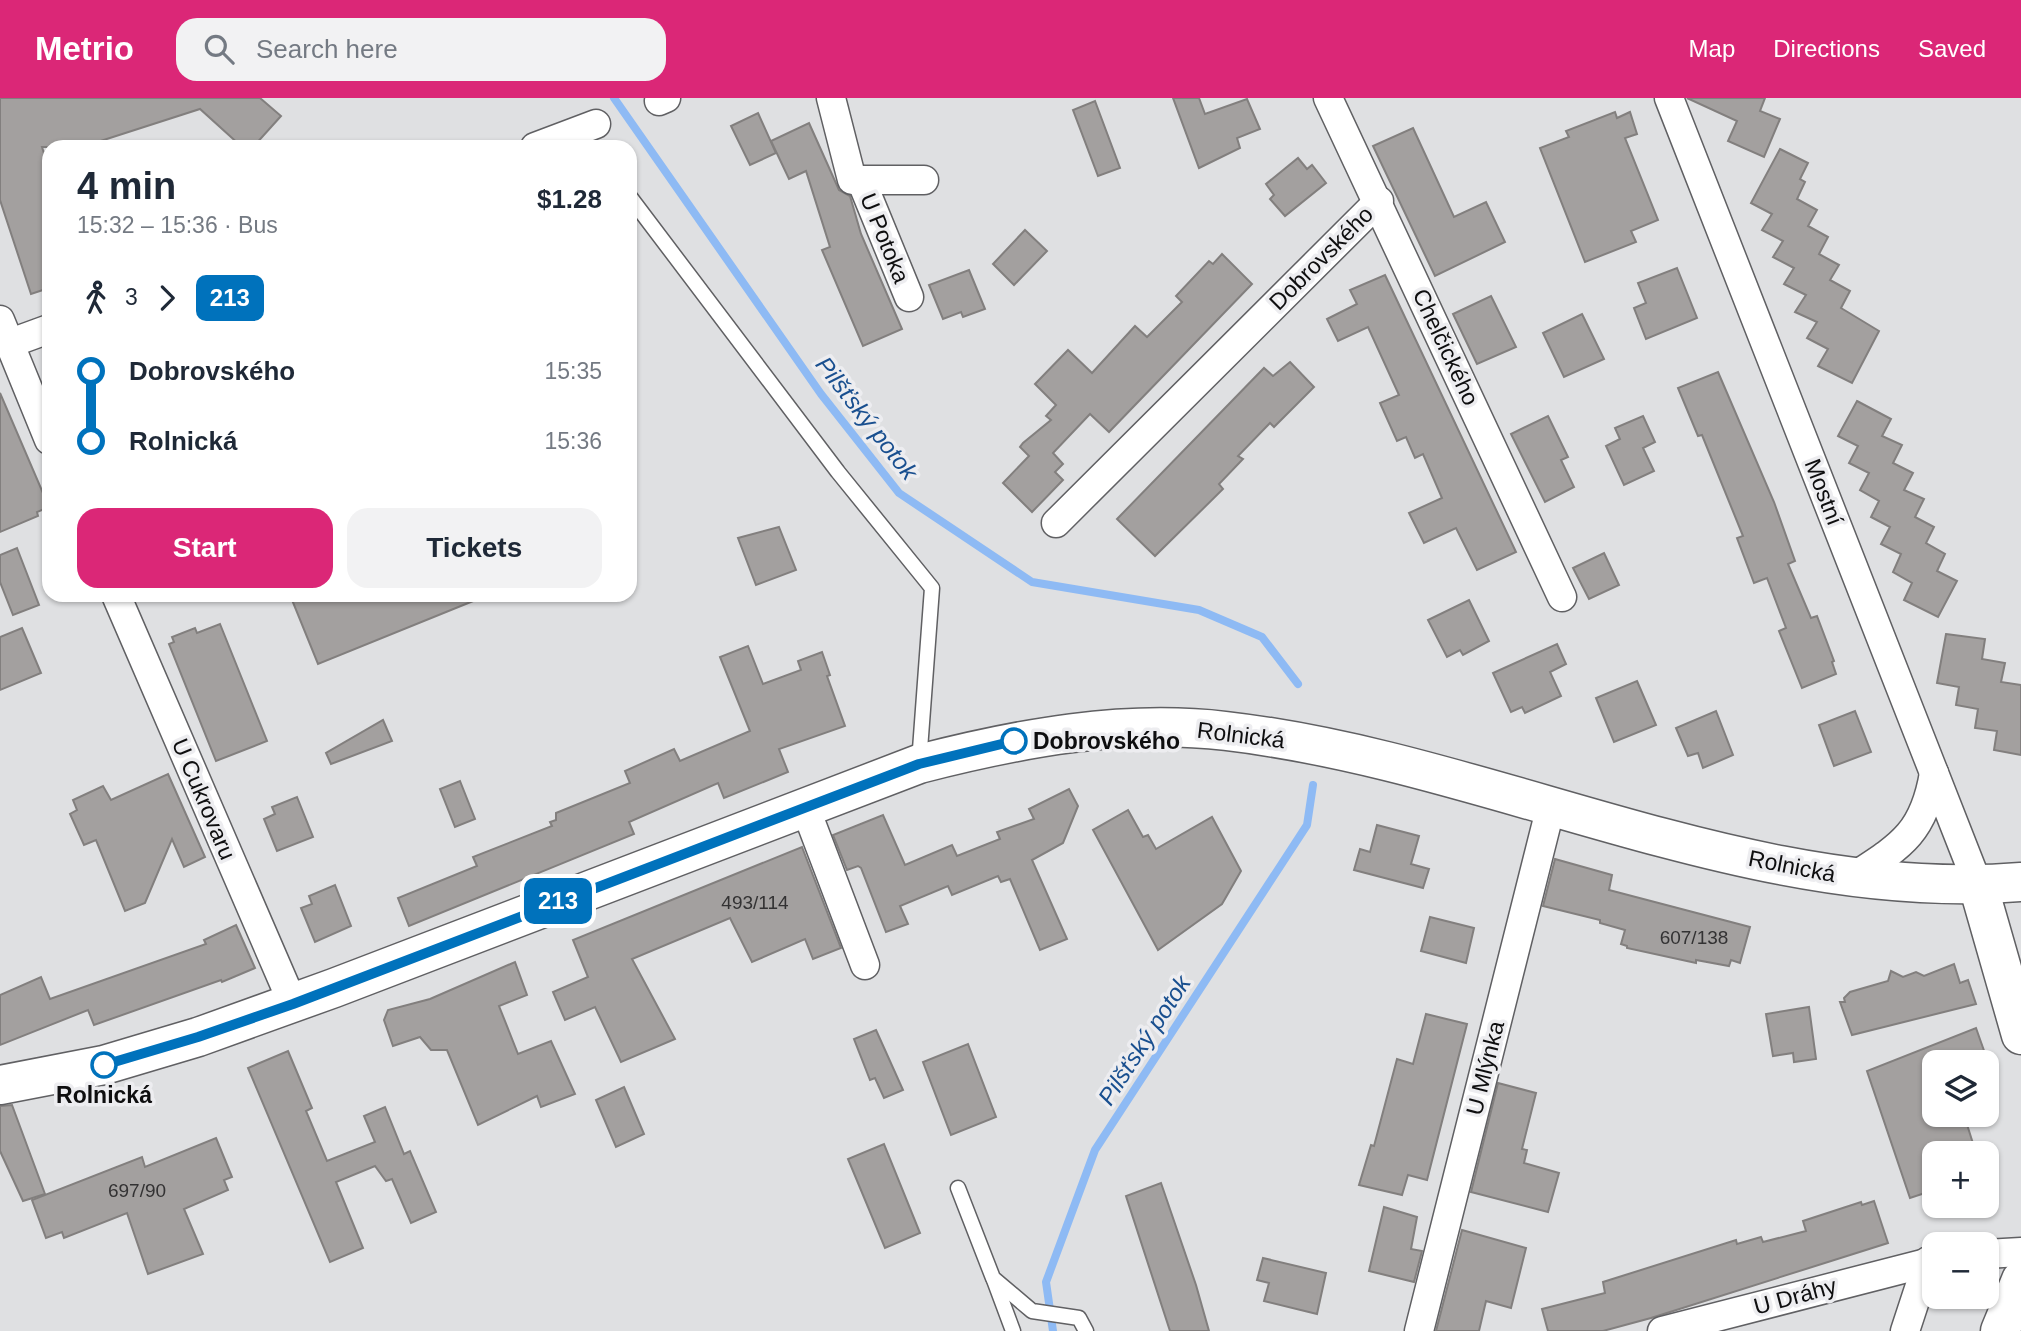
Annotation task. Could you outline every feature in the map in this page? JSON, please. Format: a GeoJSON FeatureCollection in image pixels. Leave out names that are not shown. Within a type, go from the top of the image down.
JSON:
{"type":"FeatureCollection","features":[{"type":"Feature","properties":{"kind":"street","name":"U Potoka"},"geometry":{"type":"LineString","coordinates":[[831,98],[852,180],[924,180]]}},
{"type":"Feature","properties":{"kind":"street","name":"Chelčického"},"geometry":{"type":"LineString","coordinates":[[1328,98],[1379,201],[1562,597]]}},
{"type":"Feature","properties":{"kind":"street","name":"Mostní"},"geometry":{"type":"LineString","coordinates":[[1670,98],[1978,886]]}},
{"type":"Feature","properties":{"kind":"street"},"geometry":{"type":"LineString","coordinates":[[565,140],[590,134]]}},
{"type":"Feature","properties":{"kind":"street","name":"U Potoka"},"geometry":{"type":"LineString","coordinates":[[861,180],[909,297]]}},
{"type":"Feature","properties":{"kind":"street","name":"Dobrovského"},"geometry":{"type":"LineString","coordinates":[[1055,523],[1379,201]]}},
{"type":"Feature","properties":{"kind":"street"},"geometry":{"type":"LineString","coordinates":[[42,330],[3,336],[42,424]]}},
{"type":"Feature","properties":{"kind":"street","name":"U Cukrovaru"},"geometry":{"type":"LineString","coordinates":[[119,602],[293,1004]]}},
{"type":"Feature","properties":{"kind":"street","name":"Rolnická"},"geometry":{"type":"LineString","coordinates":[[0,1085],[104,1065],[198,1037],[293,1004],[919,764],[999,743],[1081,731],[1163,727],[1212,730],[1319,746],[1757,861],[1853,877],[1925,885],[1978,886]]}},
{"type":"Feature","properties":{"kind":"street"},"geometry":{"type":"LineString","coordinates":[[1853,877],[1885,856],[1913,832],[1922,820],[1934,773]]}},
{"type":"Feature","properties":{"kind":"street","name":"U Mlýnka"},"geometry":{"type":"LineString","coordinates":[[1419,1331],[1551,806]]}},
{"type":"Feature","properties":{"kind":"street"},"geometry":{"type":"LineString","coordinates":[[805,807],[865,965]]}},
{"type":"Feature","properties":{"kind":"street"},"geometry":{"type":"LineString","coordinates":[[2021,882],[1978,886],[2021,1035]]}},
{"type":"Feature","properties":{"kind":"street"},"geometry":{"type":"LineString","coordinates":[[1999,1253],[2021,1252]]}},
{"type":"Feature","properties":{"kind":"street","name":"U Dráhy"},"geometry":{"type":"LineString","coordinates":[[1662,1331],[1922,1263]]}},
{"type":"Feature","properties":{"kind":"street"},"geometry":{"type":"LineString","coordinates":[[2000,1331],[2021,1280]]}},
{"type":"Feature","properties":{"kind":"street","name":"U Dráhy"},"geometry":{"type":"LineString","coordinates":[[1905,1331],[1922,1285]]}},
{"type":"Feature","properties":{"kind":"lane"},"geometry":{"type":"LineString","coordinates":[[637,206],[838,472],[932,589],[919,764]]}},
{"type":"Feature","properties":{"kind":"lane"},"geometry":{"type":"LineString","coordinates":[[958,1188],[1013,1331]]}},
{"type":"Feature","properties":{"kind":"lane"},"geometry":{"type":"LineString","coordinates":[[993,1278],[1032,1311],[1083,1324]]}},
{"type":"Feature","properties":{"kind":"building"},"geometry":{"type":"Polygon","coordinates":[[[0,98],[260,98],[281,116],[259,140],[234,140],[200,109],[104,140],[42,140],[42,290],[31,294],[0,200],[0,98]]]}},
{"type":"Feature","properties":{"kind":"building"},"geometry":{"type":"Polygon","coordinates":[[[1173,98],[1199,98],[1205,114],[1247,99],[1260,129],[1237,138],[1240,148],[1199,168],[1173,98]]]}},
{"type":"Feature","properties":{"kind":"building"},"geometry":{"type":"Polygon","coordinates":[[[1687,98],[1765,98],[1760,111],[1780,119],[1764,157],[1728,141],[1737,121],[1687,98]]]}},
{"type":"Feature","properties":{"kind":"building"},"geometry":{"type":"Polygon","coordinates":[[[1095,101],[1120,168],[1098,176],[1073,110],[1095,101]]]}},
{"type":"Feature","properties":{"kind":"building"},"geometry":{"type":"Polygon","coordinates":[[[1615,112],[1617,118],[1630,112],[1637,134],[1625,138],[1658,220],[1631,231],[1636,242],[1585,262],[1540,148],[1569,137],[1566,131],[1615,112]]]}},
{"type":"Feature","properties":{"kind":"building"},"geometry":{"type":"Polygon","coordinates":[[[758,113],[776,153],[750,165],[731,126],[758,113]]]}},
{"type":"Feature","properties":{"kind":"building"},"geometry":{"type":"Polygon","coordinates":[[[809,123],[839,190],[850,196],[861,234],[902,329],[863,346],[822,250],[830,247],[806,171],[789,179],[771,141],[809,123]]]}},
{"type":"Feature","properties":{"kind":"building"},"geometry":{"type":"Polygon","coordinates":[[[1413,128],[1454,217],[1486,202],[1505,242],[1435,276],[1373,146],[1413,128]]]}},
{"type":"Feature","properties":{"kind":"building"},"geometry":{"type":"Polygon","coordinates":[[[1780,149],[1808,163],[1800,179],[1805,182],[1797,199],[1817,210],[1808,226],[1828,237],[1819,254],[1839,265],[1830,280],[1850,291],[1841,308],[1879,331],[1852,383],[1818,366],[1828,349],[1807,338],[1817,322],[1795,312],[1806,295],[1784,284],[1794,268],[1773,257],[1783,241],[1762,230],[1772,214],[1751,203],[1780,149]]]}},
{"type":"Feature","properties":{"kind":"building"},"geometry":{"type":"Polygon","coordinates":[[[1298,158],[1307,169],[1312,165],[1326,183],[1285,216],[1270,199],[1274,195],[1266,184],[1298,158]]]}},
{"type":"Feature","properties":{"kind":"building"},"geometry":{"type":"Polygon","coordinates":[[[1025,230],[1047,251],[1014,285],[993,264],[1025,230]]]}},
{"type":"Feature","properties":{"kind":"building"},"geometry":{"type":"Polygon","coordinates":[[[1222,254],[1252,284],[1109,432],[1090,414],[1053,453],[1063,464],[1055,472],[1063,480],[1032,512],[1003,483],[1029,456],[1020,447],[1051,420],[1046,416],[1056,405],[1035,384],[1068,350],[1092,373],[1135,326],[1147,337],[1182,302],[1176,296],[1209,261],[1213,264],[1222,254]]]}},
{"type":"Feature","properties":{"kind":"building"},"geometry":{"type":"Polygon","coordinates":[[[1677,268],[1697,318],[1646,339],[1634,308],[1646,303],[1638,283],[1677,268]]]}},
{"type":"Feature","properties":{"kind":"building"},"geometry":{"type":"Polygon","coordinates":[[[969,270],[985,309],[963,317],[961,312],[943,319],[929,285],[969,270]]]}},
{"type":"Feature","properties":{"kind":"building"},"geometry":{"type":"Polygon","coordinates":[[[1385,275],[1516,552],[1477,570],[1456,528],[1424,543],[1409,513],[1442,498],[1423,454],[1415,458],[1406,437],[1397,441],[1380,403],[1399,395],[1368,327],[1338,341],[1327,319],[1357,304],[1350,290],[1385,275]]]}},
{"type":"Feature","properties":{"kind":"building"},"geometry":{"type":"Polygon","coordinates":[[[1491,296],[1516,347],[1477,364],[1453,314],[1491,296]]]}},
{"type":"Feature","properties":{"kind":"building"},"geometry":{"type":"Polygon","coordinates":[[[1582,314],[1604,359],[1564,377],[1543,333],[1582,314]]]}},
{"type":"Feature","properties":{"kind":"building"},"geometry":{"type":"Polygon","coordinates":[[[1290,362],[1314,387],[1274,427],[1270,423],[1238,456],[1243,459],[1219,484],[1223,489],[1155,556],[1117,519],[1264,368],[1273,376],[1290,362]]]}},
{"type":"Feature","properties":{"kind":"building"},"geometry":{"type":"Polygon","coordinates":[[[1718,372],[1774,502],[1795,561],[1788,564],[1811,618],[1817,616],[1834,661],[1832,662],[1836,674],[1802,688],[1779,631],[1786,628],[1767,578],[1754,583],[1737,538],[1743,536],[1702,435],[1698,436],[1678,388],[1718,372]]]}},
{"type":"Feature","properties":{"kind":"building"},"geometry":{"type":"Polygon","coordinates":[[[0,393],[42,491],[42,510],[37,512],[38,516],[0,532],[0,393]]]}},
{"type":"Feature","properties":{"kind":"building"},"geometry":{"type":"Polygon","coordinates":[[[1857,401],[1891,419],[1882,436],[1902,445],[1893,463],[1913,473],[1904,490],[1924,499],[1915,517],[1934,527],[1926,543],[1945,554],[1937,571],[1957,581],[1938,617],[1904,600],[1912,583],[1893,572],[1901,554],[1881,544],[1890,527],[1871,517],[1879,501],[1860,490],[1869,473],[1849,463],[1858,446],[1838,436],[1857,401]]]}},
{"type":"Feature","properties":{"kind":"building"},"geometry":{"type":"Polygon","coordinates":[[[1548,416],[1568,457],[1561,460],[1574,487],[1545,502],[1511,434],[1548,416]]]}},
{"type":"Feature","properties":{"kind":"building"},"geometry":{"type":"Polygon","coordinates":[[[1643,416],[1655,442],[1643,448],[1654,471],[1624,485],[1606,446],[1620,439],[1615,428],[1643,416]]]}},
{"type":"Feature","properties":{"kind":"building"},"geometry":{"type":"Polygon","coordinates":[[[779,527],[796,570],[756,585],[738,538],[779,527]]]}},
{"type":"Feature","properties":{"kind":"building"},"geometry":{"type":"Polygon","coordinates":[[[17,548],[39,605],[13,615],[0,582],[0,555],[17,548]]]}},
{"type":"Feature","properties":{"kind":"building"},"geometry":{"type":"Polygon","coordinates":[[[1604,553],[1619,585],[1589,599],[1573,568],[1604,553]]]}},
{"type":"Feature","properties":{"kind":"building"},"geometry":{"type":"Polygon","coordinates":[[[1469,600],[1489,641],[1463,655],[1460,650],[1447,657],[1428,620],[1469,600]]]}},
{"type":"Feature","properties":{"kind":"building"},"geometry":{"type":"Polygon","coordinates":[[[293,602],[471,602],[318,664],[293,602]]]}},
{"type":"Feature","properties":{"kind":"building"},"geometry":{"type":"Polygon","coordinates":[[[220,624],[267,741],[216,761],[169,644],[174,642],[172,637],[195,628],[197,633],[220,624]]]}},
{"type":"Feature","properties":{"kind":"building"},"geometry":{"type":"Polygon","coordinates":[[[22,628],[41,673],[0,690],[0,637],[22,628]]]}},
{"type":"Feature","properties":{"kind":"building"},"geometry":{"type":"Polygon","coordinates":[[[1946,634],[1985,639],[1982,659],[2005,663],[2001,682],[2021,685],[2021,755],[1994,750],[1997,731],[1975,728],[1978,709],[1956,705],[1959,687],[1937,683],[1946,634]]]}},
{"type":"Feature","properties":{"kind":"building"},"geometry":{"type":"Polygon","coordinates":[[[1557,644],[1566,664],[1550,672],[1561,696],[1525,713],[1522,707],[1511,712],[1493,673],[1557,644]]]}},
{"type":"Feature","properties":{"kind":"building"},"geometry":{"type":"Polygon","coordinates":[[[748,646],[763,684],[801,670],[798,661],[822,652],[830,675],[827,676],[845,726],[779,749],[788,772],[724,798],[718,783],[629,822],[634,834],[409,926],[398,898],[477,866],[473,857],[552,826],[550,822],[556,820],[556,813],[630,783],[625,771],[674,749],[680,761],[750,731],[720,657],[748,646]]]}},
{"type":"Feature","properties":{"kind":"building"},"geometry":{"type":"Polygon","coordinates":[[[1637,681],[1656,725],[1614,742],[1596,698],[1637,681]]]}},
{"type":"Feature","properties":{"kind":"building"},"geometry":{"type":"Polygon","coordinates":[[[1716,711],[1733,755],[1703,768],[1698,753],[1688,756],[1676,728],[1716,711]]]}},
{"type":"Feature","properties":{"kind":"building"},"geometry":{"type":"Polygon","coordinates":[[[1855,711],[1871,752],[1834,766],[1819,725],[1855,711]]]}},
{"type":"Feature","properties":{"kind":"building"},"geometry":{"type":"Polygon","coordinates":[[[383,720],[392,741],[331,764],[326,753],[383,720]]]}},
{"type":"Feature","properties":{"kind":"building"},"geometry":{"type":"Polygon","coordinates":[[[168,774],[205,857],[184,867],[172,839],[145,903],[125,911],[96,840],[84,845],[70,814],[77,810],[73,800],[103,786],[111,800],[168,774]]]}},
{"type":"Feature","properties":{"kind":"building"},"geometry":{"type":"Polygon","coordinates":[[[460,781],[475,819],[455,827],[440,789],[460,781]]]}},
{"type":"Feature","properties":{"kind":"building"},"geometry":{"type":"Polygon","coordinates":[[[1069,789],[1078,806],[1063,843],[1032,860],[1067,939],[1040,950],[1010,879],[1001,882],[998,876],[952,895],[948,886],[900,906],[908,924],[886,932],[861,868],[858,866],[847,870],[833,835],[883,815],[905,865],[952,845],[957,856],[1000,839],[997,832],[1034,819],[1029,809],[1069,789]]]}},
{"type":"Feature","properties":{"kind":"building"},"geometry":{"type":"Polygon","coordinates":[[[297,797],[313,837],[277,851],[264,819],[275,814],[272,807],[297,797]]]}},
{"type":"Feature","properties":{"kind":"building"},"geometry":{"type":"Polygon","coordinates":[[[1128,810],[1143,837],[1148,835],[1156,849],[1212,817],[1241,871],[1222,904],[1158,950],[1093,830],[1128,810]]]}},
{"type":"Feature","properties":{"kind":"building"},"geometry":{"type":"Polygon","coordinates":[[[1377,825],[1419,836],[1411,864],[1429,869],[1423,888],[1354,870],[1360,849],[1370,852],[1377,825]]]}},
{"type":"Feature","properties":{"kind":"building"},"geometry":{"type":"Polygon","coordinates":[[[802,847],[841,948],[813,959],[805,939],[752,962],[730,918],[632,959],[675,1039],[621,1062],[595,1007],[565,1020],[553,992],[588,977],[573,940],[802,847]]]}},
{"type":"Feature","properties":{"kind":"building"},"geometry":{"type":"Polygon","coordinates":[[[1555,859],[1612,875],[1609,890],[1750,927],[1740,963],[1731,960],[1729,966],[1696,960],[1696,963],[1627,948],[1621,944],[1625,930],[1600,923],[1600,920],[1543,906],[1555,859]]]}},
{"type":"Feature","properties":{"kind":"building"},"geometry":{"type":"Polygon","coordinates":[[[335,885],[351,926],[315,942],[301,908],[312,904],[309,896],[335,885]]]}},
{"type":"Feature","properties":{"kind":"building"},"geometry":{"type":"Polygon","coordinates":[[[1430,917],[1474,928],[1466,963],[1421,951],[1430,917]]]}},
{"type":"Feature","properties":{"kind":"building"},"geometry":{"type":"Polygon","coordinates":[[[236,925],[255,968],[222,982],[221,980],[94,1025],[88,1010],[0,1045],[0,995],[41,977],[50,999],[206,944],[204,940],[236,925]]]}},
{"type":"Feature","properties":{"kind":"building"},"geometry":{"type":"Polygon","coordinates":[[[515,962],[527,995],[499,1006],[518,1054],[551,1041],[575,1094],[541,1107],[537,1096],[478,1125],[447,1050],[431,1050],[420,1037],[393,1046],[384,1020],[388,1010],[430,999],[515,962]]]}},
{"type":"Feature","properties":{"kind":"building"},"geometry":{"type":"Polygon","coordinates":[[[1954,964],[1960,983],[1968,980],[1976,1004],[1852,1035],[1840,1002],[1845,1002],[1844,998],[1850,992],[1888,981],[1891,971],[1903,977],[1916,972],[1924,976],[1954,964]]]}},
{"type":"Feature","properties":{"kind":"building"},"geometry":{"type":"Polygon","coordinates":[[[1809,1007],[1816,1059],[1794,1062],[1793,1053],[1773,1056],[1766,1014],[1809,1007]]]}},
{"type":"Feature","properties":{"kind":"building"},"geometry":{"type":"Polygon","coordinates":[[[1426,1014],[1467,1024],[1427,1180],[1408,1175],[1402,1195],[1359,1185],[1371,1145],[1374,1146],[1397,1059],[1413,1064],[1426,1014]]]}},
{"type":"Feature","properties":{"kind":"building"},"geometry":{"type":"Polygon","coordinates":[[[1976,1028],[1984,1050],[1922,1050],[1922,1127],[1968,1127],[1972,1141],[1922,1141],[1922,1194],[1910,1198],[1867,1071],[1976,1028]]]}},
{"type":"Feature","properties":{"kind":"building"},"geometry":{"type":"Polygon","coordinates":[[[876,1030],[903,1090],[884,1098],[875,1078],[870,1080],[854,1039],[876,1030]]]}},
{"type":"Feature","properties":{"kind":"building"},"geometry":{"type":"Polygon","coordinates":[[[968,1044],[996,1117],[951,1135],[923,1062],[968,1044]]]}},
{"type":"Feature","properties":{"kind":"building"},"geometry":{"type":"Polygon","coordinates":[[[288,1051],[312,1108],[306,1111],[327,1161],[375,1142],[364,1116],[385,1107],[404,1154],[410,1151],[436,1212],[411,1223],[392,1179],[386,1181],[375,1166],[336,1182],[363,1248],[330,1262],[248,1068],[288,1051]]]}},
{"type":"Feature","properties":{"kind":"building"},"geometry":{"type":"Polygon","coordinates":[[[1498,1083],[1536,1093],[1522,1149],[1527,1150],[1524,1163],[1559,1173],[1548,1212],[1471,1192],[1498,1083]]]}},
{"type":"Feature","properties":{"kind":"building"},"geometry":{"type":"Polygon","coordinates":[[[624,1087],[644,1134],[616,1147],[596,1100],[624,1087]]]}},
{"type":"Feature","properties":{"kind":"building"},"geometry":{"type":"Polygon","coordinates":[[[12,1105],[45,1194],[23,1201],[0,1151],[0,1106],[12,1105]]]}},
{"type":"Feature","properties":{"kind":"building"},"geometry":{"type":"Polygon","coordinates":[[[216,1138],[232,1177],[224,1180],[228,1190],[184,1209],[203,1254],[148,1274],[127,1213],[64,1238],[62,1232],[46,1238],[32,1200],[142,1157],[145,1167],[216,1138]]]}},
{"type":"Feature","properties":{"kind":"building"},"geometry":{"type":"Polygon","coordinates":[[[884,1144],[920,1233],[885,1248],[848,1159],[884,1144]]]}},
{"type":"Feature","properties":{"kind":"building"},"geometry":{"type":"Polygon","coordinates":[[[1161,1183],[1209,1331],[1170,1331],[1126,1196],[1161,1183]]]}},
{"type":"Feature","properties":{"kind":"building"},"geometry":{"type":"Polygon","coordinates":[[[1874,1201],[1888,1243],[1603,1331],[1548,1331],[1542,1309],[1605,1293],[1603,1282],[1736,1240],[1737,1244],[1761,1237],[1763,1242],[1806,1231],[1803,1221],[1861,1202],[1862,1205],[1874,1201]]]}},
{"type":"Feature","properties":{"kind":"building"},"geometry":{"type":"Polygon","coordinates":[[[1384,1207],[1417,1217],[1411,1249],[1422,1251],[1414,1282],[1369,1271],[1384,1207]]]}},
{"type":"Feature","properties":{"kind":"building"},"geometry":{"type":"Polygon","coordinates":[[[1462,1230],[1526,1248],[1511,1308],[1486,1301],[1479,1331],[1436,1331],[1462,1230]]]}},
{"type":"Feature","properties":{"kind":"building"},"geometry":{"type":"Polygon","coordinates":[[[1263,1258],[1326,1273],[1317,1314],[1264,1301],[1269,1283],[1257,1280],[1263,1258]]]}},
{"type":"Feature","properties":{"kind":"waterway","name":"Pilšťský potok"},"geometry":{"type":"LineString","coordinates":[[614,98],[821,394],[899,493],[1032,582],[1199,610],[1262,637],[1298,684]]}},
{"type":"Feature","properties":{"kind":"waterway","name":"Pilšťský potok"},"geometry":{"type":"LineString","coordinates":[[1053,1331],[1046,1282],[1095,1150],[1307,825],[1313,785]]}},
{"type":"Feature","properties":{"kind":"bus line","name":"213"},"geometry":{"type":"LineString","coordinates":[[104,1065],[198,1037],[293,1004],[919,764],[1014,741]]}},
{"type":"Feature","properties":{"kind":"place","name":"Dobrovského"},"geometry":{"type":"Point","coordinates":[1014,741]}},
{"type":"Feature","properties":{"kind":"place","name":"Rolnická"},"geometry":{"type":"Point","coordinates":[104,1065]}}]}
